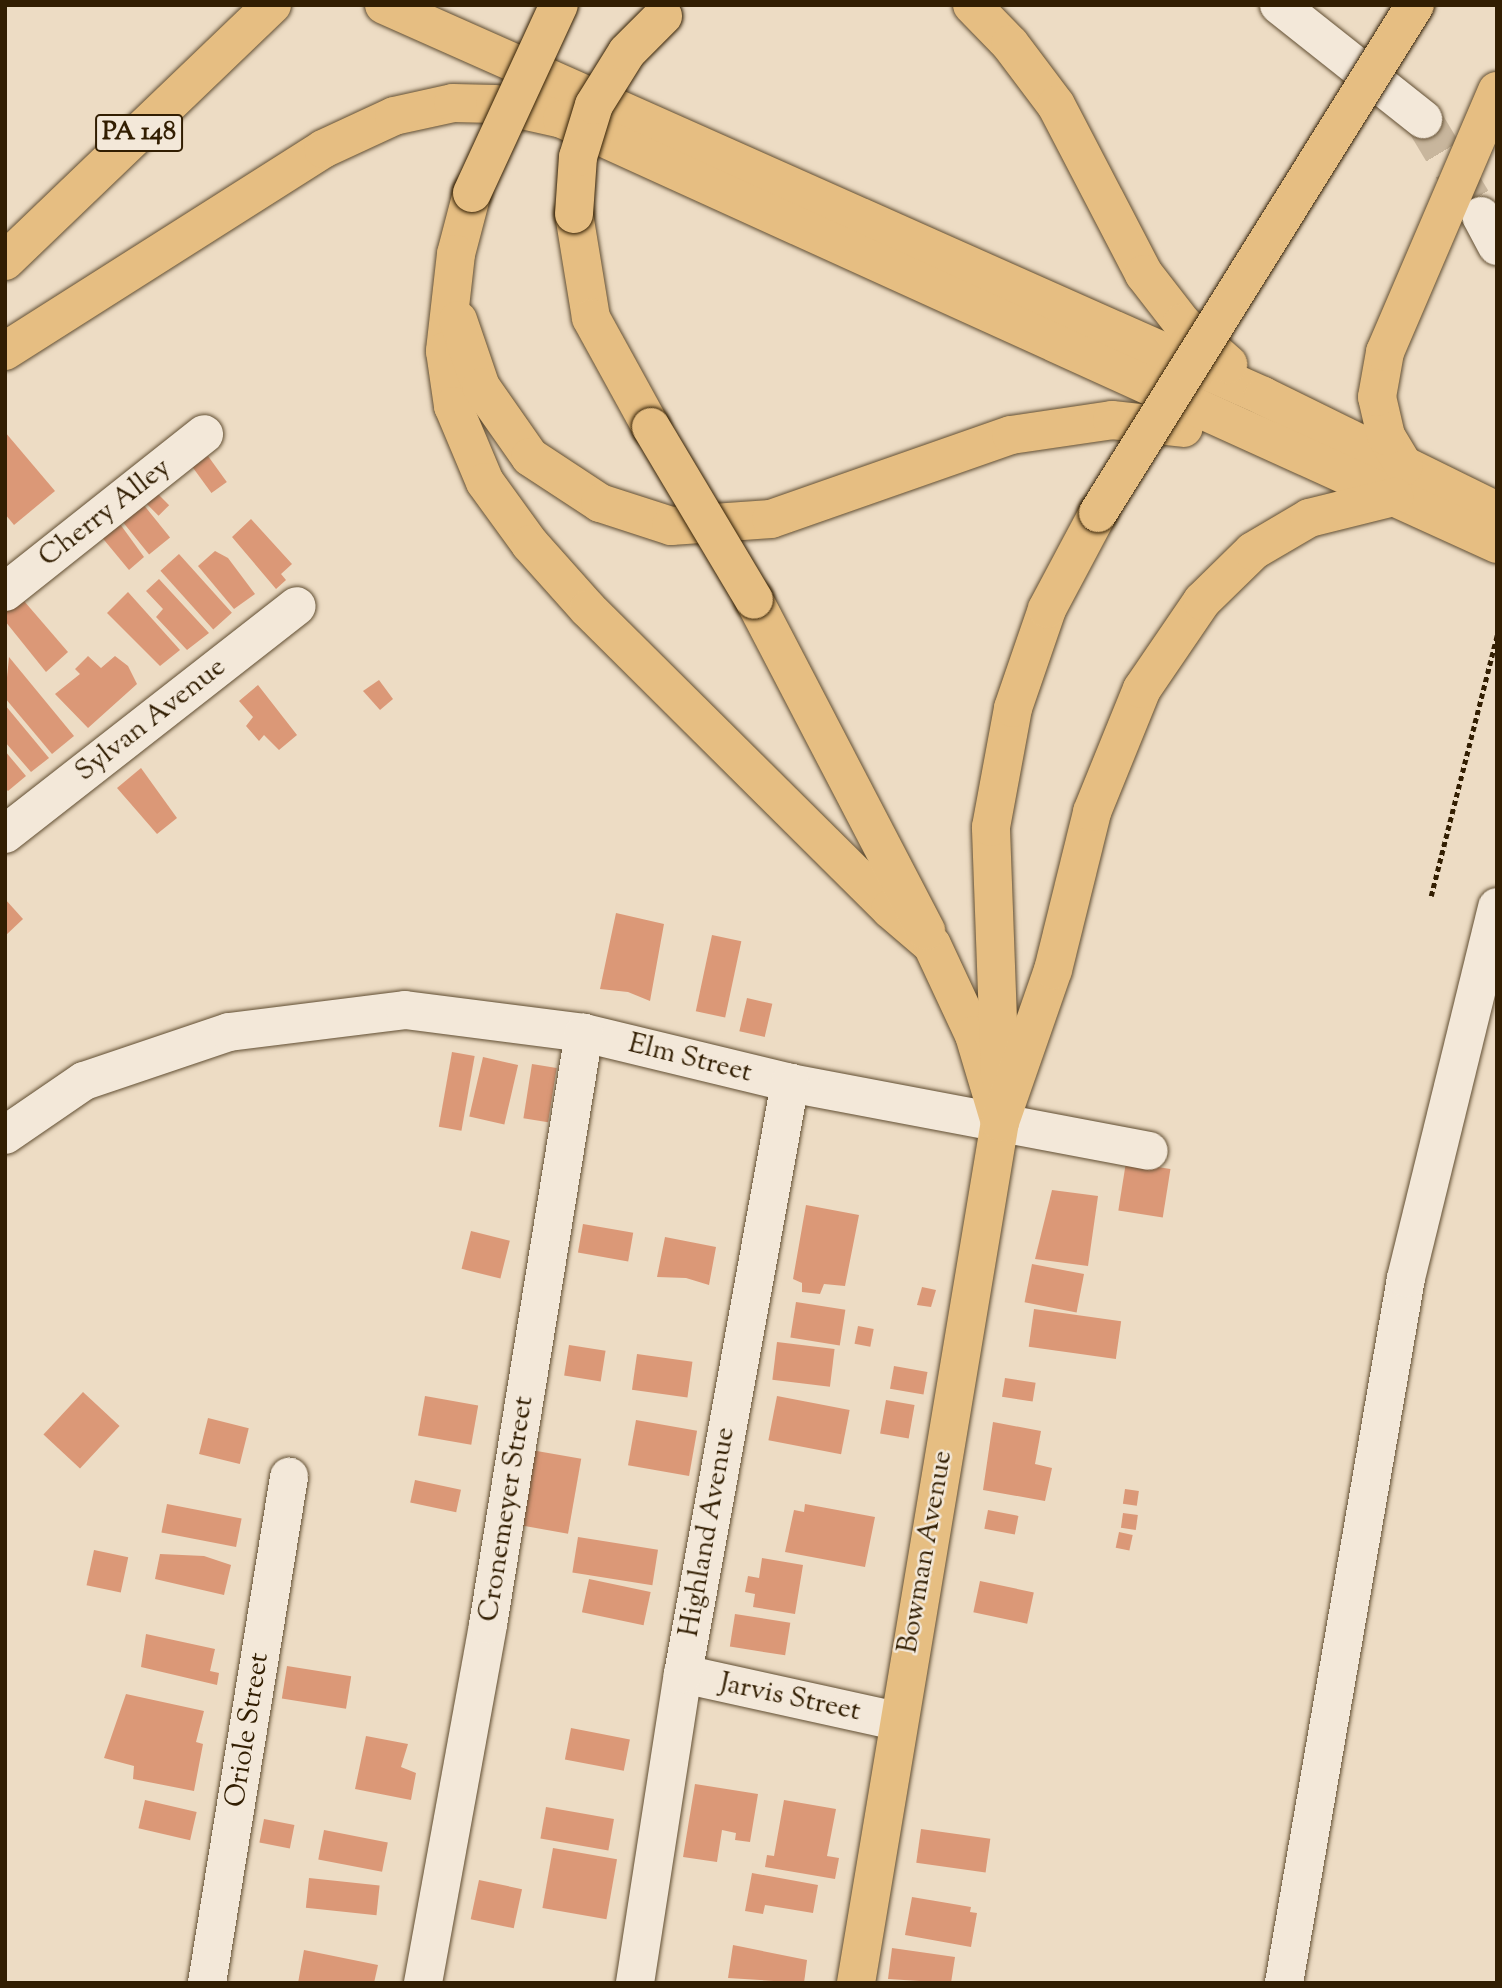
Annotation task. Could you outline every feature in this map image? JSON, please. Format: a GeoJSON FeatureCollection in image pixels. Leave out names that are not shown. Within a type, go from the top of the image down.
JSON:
{"type":"FeatureCollection","features":[{"type":"Feature","properties":{"kind":"main road","name":"PA 148"},"geometry":{"type":"LineString","coordinates":[[5,261],[272,5]]}},
{"type":"Feature","properties":{"kind":"main road"},"geometry":{"type":"LineString","coordinates":[[384,5],[426,26],[1263,396],[1399,481],[1444,502],[1497,544]]}},
{"type":"Feature","properties":{"kind":"main road"},"geometry":{"type":"LineString","coordinates":[[559,5],[472,192],[456,254],[445,351],[453,406],[485,482],[530,544],[666,686],[890,909],[932,945]]}},
{"type":"Feature","properties":{"kind":"main road"},"geometry":{"type":"LineString","coordinates":[[972,5],[1010,44],[1056,105],[1144,274],[1182,323],[1263,396]]}},
{"type":"Feature","properties":{"kind":"main road"},"geometry":{"type":"LineString","coordinates":[[1000,1122],[991,827],[1017,696],[1047,609],[1098,513],[1415,5]]}},
{"type":"Feature","properties":{"kind":"main road"},"geometry":{"type":"LineString","coordinates":[[672,11],[627,52],[593,106],[578,157],[574,214],[592,318],[651,427],[754,600],[932,945],[974,1035],[1000,1122]]}},
{"type":"Feature","properties":{"kind":"main road"},"geometry":{"type":"LineString","coordinates":[[1399,481],[1377,397],[1385,352],[1497,91]]}},
{"type":"Feature","properties":{"kind":"main road"},"geometry":{"type":"LineString","coordinates":[[5,351],[323,149],[394,116],[453,103],[495,104],[562,119],[1262,439],[1399,481]]}},
{"type":"Feature","properties":{"kind":"main road"},"geometry":{"type":"LineString","coordinates":[[452,303],[481,387],[530,457],[600,503],[671,526],[771,519],[1011,435],[1124,421],[1262,439]]}},
{"type":"Feature","properties":{"kind":"main road"},"geometry":{"type":"LineString","coordinates":[[1000,1122],[1053,970],[1092,811],[1142,689],[1202,601],[1253,551],[1309,518],[1399,481]]}},
{"type":"Feature","properties":{"kind":"main road"},"geometry":{"type":"LineString","coordinates":[[1444,502],[1497,511]]}},
{"type":"Feature","properties":{"kind":"main road","name":"Bowman Avenue"},"geometry":{"type":"LineString","coordinates":[[856,1983],[897,1721],[1000,1122]]}},
{"type":"Feature","properties":{"kind":"street"},"geometry":{"type":"LineString","coordinates":[[1279,5],[1423,118]]}},
{"type":"Feature","properties":{"kind":"street","name":"Cherry Alley"},"geometry":{"type":"LineString","coordinates":[[5,592],[204,434]]}},
{"type":"Feature","properties":{"kind":"street","name":"Sylvan Avenue"},"geometry":{"type":"LineString","coordinates":[[5,834],[297,606]]}},
{"type":"Feature","properties":{"kind":"street"},"geometry":{"type":"LineString","coordinates":[[1284,1983],[1406,1278],[1497,907]]}},
{"type":"Feature","properties":{"kind":"street","name":"Elm Street"},"geometry":{"type":"LineString","coordinates":[[5,1135],[84,1081],[229,1032],[405,1010],[583,1034],[790,1083],[1149,1151]]}},
{"type":"Feature","properties":{"kind":"street","name":"Cronemeyer Street"},"geometry":{"type":"LineString","coordinates":[[422,1983],[488,1625],[583,1034]]}},
{"type":"Feature","properties":{"kind":"street","name":"Highland Avenue"},"geometry":{"type":"LineString","coordinates":[[635,1983],[683,1674],[790,1083]]}},
{"type":"Feature","properties":{"kind":"street","name":"Oriole Street"},"geometry":{"type":"LineString","coordinates":[[207,1983],[289,1477]]}},
{"type":"Feature","properties":{"kind":"street","name":"Jarvis Street"},"geometry":{"type":"LineString","coordinates":[[683,1674],[897,1721]]}},
{"type":"Feature","properties":{"kind":"path"},"geometry":{"type":"LineString","coordinates":[[1431,896],[1497,635]]}},
{"type":"Feature","properties":{"kind":"building"},"geometry":{"type":"Polygon","coordinates":[[[5,432],[55,491],[14,525],[5,514],[5,432]]]}},
{"type":"Feature","properties":{"kind":"building"},"geometry":{"type":"Polygon","coordinates":[[[208,456],[227,482],[211,493],[193,467],[208,456]]]}},
{"type":"Feature","properties":{"kind":"building"},"geometry":{"type":"Polygon","coordinates":[[[155,491],[169,505],[159,516],[144,502],[155,491]]]}},
{"type":"Feature","properties":{"kind":"building"},"geometry":{"type":"Polygon","coordinates":[[[143,504],[170,537],[149,554],[122,521],[143,504]]]}},
{"type":"Feature","properties":{"kind":"building"},"geometry":{"type":"Polygon","coordinates":[[[251,519],[292,564],[281,574],[286,580],[276,589],[232,537],[251,519]]]}},
{"type":"Feature","properties":{"kind":"building"},"geometry":{"type":"Polygon","coordinates":[[[120,524],[144,557],[129,570],[100,535],[120,524]]]}},
{"type":"Feature","properties":{"kind":"building"},"geometry":{"type":"Polygon","coordinates":[[[215,551],[228,558],[255,594],[234,609],[198,566],[215,551]]]}},
{"type":"Feature","properties":{"kind":"building"},"geometry":{"type":"Polygon","coordinates":[[[179,554],[232,613],[213,629],[160,571],[179,554]]]}},
{"type":"Feature","properties":{"kind":"building"},"geometry":{"type":"Polygon","coordinates":[[[159,579],[209,633],[187,650],[156,617],[163,609],[146,591],[159,579]]]}},
{"type":"Feature","properties":{"kind":"building"},"geometry":{"type":"Polygon","coordinates":[[[128,592],[180,650],[160,666],[107,613],[128,592]]]}},
{"type":"Feature","properties":{"kind":"building"},"geometry":{"type":"Polygon","coordinates":[[[18,594],[68,652],[46,672],[5,621],[5,606],[18,594]]]}},
{"type":"Feature","properties":{"kind":"building"},"geometry":{"type":"Polygon","coordinates":[[[88,656],[101,668],[115,656],[128,666],[137,684],[88,728],[55,694],[80,674],[75,669],[88,656]]]}},
{"type":"Feature","properties":{"kind":"building"},"geometry":{"type":"Polygon","coordinates":[[[9,657],[74,736],[52,754],[5,698],[9,657]]]}},
{"type":"Feature","properties":{"kind":"building"},"geometry":{"type":"Polygon","coordinates":[[[379,680],[393,699],[380,710],[363,691],[379,680]]]}},
{"type":"Feature","properties":{"kind":"building"},"geometry":{"type":"Polygon","coordinates":[[[258,685],[297,735],[279,750],[264,735],[259,741],[246,726],[253,717],[239,701],[258,685]]]}},
{"type":"Feature","properties":{"kind":"building"},"geometry":{"type":"Polygon","coordinates":[[[5,705],[49,758],[31,772],[5,742],[5,705]]]}},
{"type":"Feature","properties":{"kind":"building"},"geometry":{"type":"Polygon","coordinates":[[[5,751],[26,776],[8,791],[5,788],[5,751]]]}},
{"type":"Feature","properties":{"kind":"building"},"geometry":{"type":"Polygon","coordinates":[[[141,768],[177,818],[157,834],[117,788],[141,768]]]}},
{"type":"Feature","properties":{"kind":"building"},"geometry":{"type":"Polygon","coordinates":[[[5,899],[23,919],[5,936],[5,899]]]}},
{"type":"Feature","properties":{"kind":"building"},"geometry":{"type":"Polygon","coordinates":[[[616,913],[664,924],[650,1001],[628,992],[600,989],[616,913]]]}},
{"type":"Feature","properties":{"kind":"building"},"geometry":{"type":"Polygon","coordinates":[[[712,935],[741,941],[725,1018],[696,1011],[712,935]]]}},
{"type":"Feature","properties":{"kind":"building"},"geometry":{"type":"Polygon","coordinates":[[[747,998],[772,1004],[765,1037],[739,1031],[747,998]]]}},
{"type":"Feature","properties":{"kind":"building"},"geometry":{"type":"Polygon","coordinates":[[[452,1052],[475,1056],[461,1131],[439,1127],[452,1052]]]}},
{"type":"Feature","properties":{"kind":"building"},"geometry":{"type":"Polygon","coordinates":[[[483,1057],[518,1065],[504,1125],[469,1116],[483,1057]]]}},
{"type":"Feature","properties":{"kind":"building"},"geometry":{"type":"Polygon","coordinates":[[[532,1064],[557,1068],[548,1122],[523,1118],[532,1064]]]}},
{"type":"Feature","properties":{"kind":"building"},"geometry":{"type":"Polygon","coordinates":[[[1126,1162],[1170,1169],[1163,1217],[1118,1210],[1126,1162]]]}},
{"type":"Feature","properties":{"kind":"building"},"geometry":{"type":"Polygon","coordinates":[[[1052,1190],[1098,1196],[1088,1266],[1035,1259],[1052,1190]]]}},
{"type":"Feature","properties":{"kind":"building"},"geometry":{"type":"Polygon","coordinates":[[[806,1205],[859,1215],[845,1286],[824,1284],[820,1294],[802,1292],[802,1283],[793,1279],[806,1205]]]}},
{"type":"Feature","properties":{"kind":"building"},"geometry":{"type":"Polygon","coordinates":[[[583,1224],[633,1233],[628,1261],[578,1253],[583,1224]]]}},
{"type":"Feature","properties":{"kind":"building"},"geometry":{"type":"Polygon","coordinates":[[[471,1231],[510,1241],[500,1279],[462,1269],[471,1231]]]}},
{"type":"Feature","properties":{"kind":"building"},"geometry":{"type":"Polygon","coordinates":[[[665,1237],[716,1247],[709,1285],[686,1278],[657,1277],[665,1237]]]}},
{"type":"Feature","properties":{"kind":"building"},"geometry":{"type":"Polygon","coordinates":[[[1032,1264],[1084,1274],[1077,1312],[1025,1302],[1032,1264]]]}},
{"type":"Feature","properties":{"kind":"building"},"geometry":{"type":"Polygon","coordinates":[[[922,1287],[936,1290],[931,1307],[917,1305],[922,1287]]]}},
{"type":"Feature","properties":{"kind":"building"},"geometry":{"type":"Polygon","coordinates":[[[796,1302],[845,1310],[840,1345],[790,1338],[796,1302]]]}},
{"type":"Feature","properties":{"kind":"building"},"geometry":{"type":"Polygon","coordinates":[[[1034,1309],[1121,1321],[1116,1359],[1029,1347],[1034,1309]]]}},
{"type":"Feature","properties":{"kind":"building"},"geometry":{"type":"Polygon","coordinates":[[[858,1326],[874,1329],[870,1347],[855,1344],[858,1326]]]}},
{"type":"Feature","properties":{"kind":"building"},"geometry":{"type":"Polygon","coordinates":[[[777,1342],[835,1349],[830,1387],[772,1380],[777,1342]]]}},
{"type":"Feature","properties":{"kind":"building"},"geometry":{"type":"Polygon","coordinates":[[[569,1345],[606,1351],[601,1381],[564,1376],[569,1345]]]}},
{"type":"Feature","properties":{"kind":"building"},"geometry":{"type":"Polygon","coordinates":[[[637,1354],[692,1362],[687,1397],[632,1390],[637,1354]]]}},
{"type":"Feature","properties":{"kind":"building"},"geometry":{"type":"Polygon","coordinates":[[[894,1366],[927,1372],[923,1395],[890,1389],[894,1366]]]}},
{"type":"Feature","properties":{"kind":"building"},"geometry":{"type":"Polygon","coordinates":[[[1005,1378],[1036,1383],[1033,1402],[1002,1397],[1005,1378]]]}},
{"type":"Feature","properties":{"kind":"building"},"geometry":{"type":"Polygon","coordinates":[[[83,1392],[120,1426],[80,1469],[43,1434],[83,1392]]]}},
{"type":"Feature","properties":{"kind":"building"},"geometry":{"type":"Polygon","coordinates":[[[425,1396],[478,1405],[471,1445],[418,1435],[425,1396]]]}},
{"type":"Feature","properties":{"kind":"building"},"geometry":{"type":"Polygon","coordinates":[[[777,1396],[850,1410],[841,1454],[768,1440],[777,1396]]]}},
{"type":"Feature","properties":{"kind":"building"},"geometry":{"type":"Polygon","coordinates":[[[886,1400],[915,1405],[909,1439],[880,1433],[886,1400]]]}},
{"type":"Feature","properties":{"kind":"building"},"geometry":{"type":"Polygon","coordinates":[[[208,1418],[249,1428],[240,1464],[199,1454],[208,1418]]]}},
{"type":"Feature","properties":{"kind":"building"},"geometry":{"type":"Polygon","coordinates":[[[636,1420],[697,1431],[689,1476],[628,1465],[636,1420]]]}},
{"type":"Feature","properties":{"kind":"building"},"geometry":{"type":"Polygon","coordinates":[[[993,1422],[1041,1431],[1035,1464],[1052,1468],[1045,1501],[983,1490],[993,1422]]]}},
{"type":"Feature","properties":{"kind":"building"},"geometry":{"type":"Polygon","coordinates":[[[531,1450],[581,1459],[568,1534],[518,1525],[531,1450]]]}},
{"type":"Feature","properties":{"kind":"building"},"geometry":{"type":"Polygon","coordinates":[[[415,1480],[461,1490],[456,1512],[410,1502],[415,1480]]]}},
{"type":"Feature","properties":{"kind":"building"},"geometry":{"type":"Polygon","coordinates":[[[1125,1489],[1139,1491],[1137,1506],[1123,1504],[1125,1489]]]}},
{"type":"Feature","properties":{"kind":"building"},"geometry":{"type":"Polygon","coordinates":[[[167,1504],[242,1519],[236,1547],[161,1532],[167,1504]]]}},
{"type":"Feature","properties":{"kind":"building"},"geometry":{"type":"Polygon","coordinates":[[[805,1504],[875,1517],[865,1567],[785,1552],[794,1510],[804,1512],[805,1504]]]}},
{"type":"Feature","properties":{"kind":"building"},"geometry":{"type":"Polygon","coordinates":[[[988,1510],[1018,1516],[1015,1535],[984,1529],[988,1510]]]}},
{"type":"Feature","properties":{"kind":"building"},"geometry":{"type":"Polygon","coordinates":[[[1123,1513],[1138,1515],[1136,1530],[1121,1528],[1123,1513]]]}},
{"type":"Feature","properties":{"kind":"building"},"geometry":{"type":"Polygon","coordinates":[[[1119,1532],[1133,1535],[1129,1551],[1116,1548],[1119,1532]]]}},
{"type":"Feature","properties":{"kind":"building"},"geometry":{"type":"Polygon","coordinates":[[[578,1537],[658,1550],[652,1585],[572,1573],[578,1537]]]}},
{"type":"Feature","properties":{"kind":"building"},"geometry":{"type":"Polygon","coordinates":[[[94,1550],[128,1557],[121,1592],[87,1585],[94,1550]]]}},
{"type":"Feature","properties":{"kind":"building"},"geometry":{"type":"Polygon","coordinates":[[[160,1554],[204,1556],[231,1565],[224,1595],[155,1579],[160,1554]]]}},
{"type":"Feature","properties":{"kind":"building"},"geometry":{"type":"Polygon","coordinates":[[[762,1558],[803,1565],[795,1614],[753,1607],[755,1594],[745,1592],[748,1576],[759,1578],[762,1558]]]}},
{"type":"Feature","properties":{"kind":"building"},"geometry":{"type":"Polygon","coordinates":[[[589,1579],[651,1592],[644,1625],[582,1612],[589,1579]]]}},
{"type":"Feature","properties":{"kind":"building"},"geometry":{"type":"Polygon","coordinates":[[[980,1581],[1034,1592],[1027,1624],[973,1612],[980,1581]]]}},
{"type":"Feature","properties":{"kind":"building"},"geometry":{"type":"Polygon","coordinates":[[[735,1614],[790,1623],[785,1655],[730,1647],[735,1614]]]}},
{"type":"Feature","properties":{"kind":"building"},"geometry":{"type":"Polygon","coordinates":[[[146,1634],[215,1649],[210,1671],[219,1673],[217,1685],[141,1667],[146,1634]]]}},
{"type":"Feature","properties":{"kind":"building"},"geometry":{"type":"Polygon","coordinates":[[[287,1666],[351,1676],[346,1709],[282,1699],[287,1666]]]}},
{"type":"Feature","properties":{"kind":"building"},"geometry":{"type":"Polygon","coordinates":[[[126,1694],[204,1711],[196,1742],[203,1744],[194,1791],[133,1779],[134,1766],[104,1758],[126,1694]]]}},
{"type":"Feature","properties":{"kind":"building"},"geometry":{"type":"Polygon","coordinates":[[[571,1728],[630,1739],[624,1771],[565,1759],[571,1728]]]}},
{"type":"Feature","properties":{"kind":"building"},"geometry":{"type":"Polygon","coordinates":[[[366,1736],[408,1744],[401,1767],[416,1773],[411,1800],[355,1789],[366,1736]]]}},
{"type":"Feature","properties":{"kind":"building"},"geometry":{"type":"Polygon","coordinates":[[[695,1784],[758,1794],[750,1842],[735,1840],[736,1833],[722,1830],[717,1862],[683,1857],[695,1784]]]}},
{"type":"Feature","properties":{"kind":"building"},"geometry":{"type":"Polygon","coordinates":[[[145,1800],[197,1812],[190,1840],[138,1828],[145,1800]]]}},
{"type":"Feature","properties":{"kind":"building"},"geometry":{"type":"Polygon","coordinates":[[[784,1800],[836,1809],[827,1856],[839,1858],[835,1879],[765,1867],[767,1855],[774,1856],[784,1800]]]}},
{"type":"Feature","properties":{"kind":"building"},"geometry":{"type":"Polygon","coordinates":[[[546,1807],[614,1819],[608,1850],[540,1839],[546,1807]]]}},
{"type":"Feature","properties":{"kind":"building"},"geometry":{"type":"Polygon","coordinates":[[[264,1819],[294,1825],[290,1848],[259,1843],[264,1819]]]}},
{"type":"Feature","properties":{"kind":"building"},"geometry":{"type":"Polygon","coordinates":[[[921,1829],[990,1839],[986,1872],[916,1863],[921,1829]]]}},
{"type":"Feature","properties":{"kind":"building"},"geometry":{"type":"Polygon","coordinates":[[[324,1830],[388,1842],[382,1872],[318,1859],[324,1830]]]}},
{"type":"Feature","properties":{"kind":"building"},"geometry":{"type":"Polygon","coordinates":[[[553,1848],[617,1859],[606,1919],[542,1908],[553,1848]]]}},
{"type":"Feature","properties":{"kind":"building"},"geometry":{"type":"Polygon","coordinates":[[[752,1873],[818,1885],[813,1913],[765,1905],[763,1914],[745,1911],[752,1873]]]}},
{"type":"Feature","properties":{"kind":"building"},"geometry":{"type":"Polygon","coordinates":[[[309,1878],[380,1885],[376,1915],[306,1908],[309,1878]]]}},
{"type":"Feature","properties":{"kind":"building"},"geometry":{"type":"Polygon","coordinates":[[[479,1880],[522,1889],[514,1928],[471,1919],[479,1880]]]}},
{"type":"Feature","properties":{"kind":"building"},"geometry":{"type":"Polygon","coordinates":[[[912,1897],[971,1907],[970,1912],[977,1913],[971,1947],[905,1935],[912,1897]]]}},
{"type":"Feature","properties":{"kind":"building"},"geometry":{"type":"Polygon","coordinates":[[[733,1945],[807,1960],[804,1983],[728,1978],[733,1945]]]}},
{"type":"Feature","properties":{"kind":"building"},"geometry":{"type":"Polygon","coordinates":[[[892,1948],[955,1957],[951,1983],[888,1979],[892,1948]]]}},
{"type":"Feature","properties":{"kind":"building"},"geometry":{"type":"Polygon","coordinates":[[[304,1950],[378,1965],[374,1983],[298,1983],[304,1950]]]}},
{"type":"Feature","properties":{"kind":"tunnel"},"geometry":{"type":"LineString","coordinates":[[1423,119],[1474,204]]}}]}
